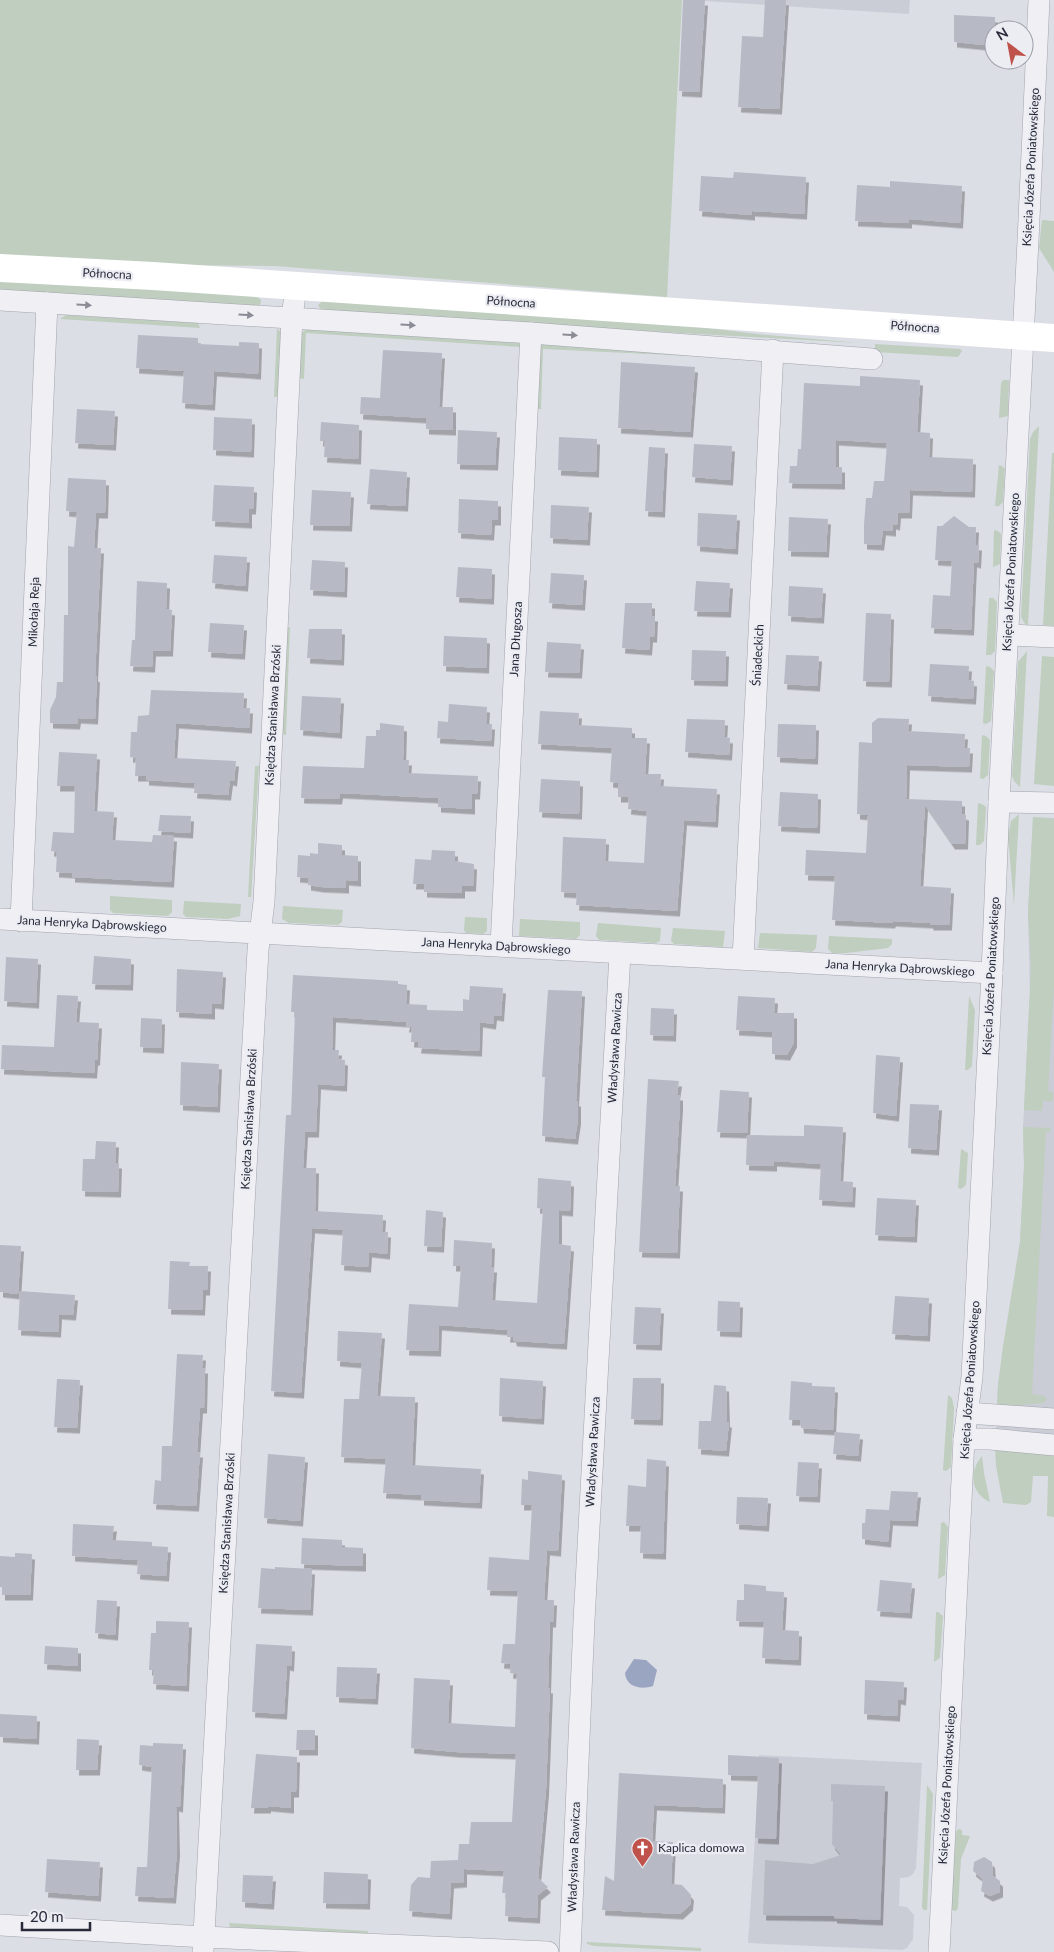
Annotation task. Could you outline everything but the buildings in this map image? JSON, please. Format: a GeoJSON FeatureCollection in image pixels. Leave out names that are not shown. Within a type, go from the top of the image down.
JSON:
{"type":"FeatureCollection","features":[{"type":"Feature","properties":{"kind":"main road","name":"Północna"},"geometry":{"type":"LineString","coordinates":[[0,268],[296,286],[1054,338]]}},
{"type":"Feature","properties":{"kind":"street","name":"Księcia Józefa Poniatowskiego"},"geometry":{"type":"LineString","coordinates":[[939,1952],[964,1439],[972,1377],[992,973],[998,802],[1039,0]]}},
{"type":"Feature","properties":{"kind":"street","name":"Księdza Stanisława Brzóski"},"geometry":{"type":"LineString","coordinates":[[203,1945],[260,933],[264,902],[292,318],[296,286]]}},
{"type":"Feature","properties":{"kind":"street"},"geometry":{"type":"LineString","coordinates":[[0,300],[531,333],[872,358]]}},
{"type":"Feature","properties":{"kind":"street","name":"Mikołaja Reja"},"geometry":{"type":"LineString","coordinates":[[21,921],[48,303]]}},
{"type":"Feature","properties":{"kind":"street","name":"Jana Długosza"},"geometry":{"type":"LineString","coordinates":[[501,946],[531,333]]}},
{"type":"Feature","properties":{"kind":"street","name":"Śniadeckich"},"geometry":{"type":"LineString","coordinates":[[743,959],[773,350]]}},
{"type":"Feature","properties":{"kind":"street"},"geometry":{"type":"LineString","coordinates":[[1008,635],[1054,637]]}},
{"type":"Feature","properties":{"kind":"street"},"geometry":{"type":"LineString","coordinates":[[998,802],[1054,803]]}},
{"type":"Feature","properties":{"kind":"street","name":"Jana Henryka Dąbrowskiego"},"geometry":{"type":"LineString","coordinates":[[0,920],[992,973]]}},
{"type":"Feature","properties":{"kind":"street","name":"Władysława Rawicza"},"geometry":{"type":"LineString","coordinates":[[570,1952],[584,1621],[620,953]]}},
{"type":"Feature","properties":{"kind":"street"},"geometry":{"type":"LineString","coordinates":[[967,1413],[1054,1419]]}},
{"type":"Feature","properties":{"kind":"street"},"geometry":{"type":"LineString","coordinates":[[964,1439],[1054,1445]]}},
{"type":"Feature","properties":{"kind":"street"},"geometry":{"type":"LineString","coordinates":[[0,1926],[203,1945],[548,1952]]}},
{"type":"Feature","properties":{"kind":"shaded area"},"geometry":{"type":"Polygon","coordinates":[[[688,0],[910,0],[909,14],[688,0]]]}},
{"type":"Feature","properties":{"kind":"shaded area"},"geometry":{"type":"Polygon","coordinates":[[[1033,817],[1054,818],[1054,1452],[995,1448],[996,1427],[1000,1424],[997,1407],[998,1385],[1020,1242],[1024,1166],[1023,1127],[1030,996],[1028,912],[1033,817]]]}},
{"type":"Feature","properties":{"kind":"shaded area"},"geometry":{"type":"Polygon","coordinates":[[[759,1755],[922,1763],[916,1868],[909,1877],[900,1878],[899,1906],[907,1907],[914,1915],[913,1939],[907,1948],[902,1950],[748,1943],[759,1755]]]}},
{"type":"Feature","properties":{"kind":"green space"},"geometry":{"type":"Polygon","coordinates":[[[0,0],[682,0],[667,297],[275,266],[147,265],[0,256],[0,0]]]}},
{"type":"Feature","properties":{"kind":"green space"},"geometry":{"type":"Polygon","coordinates":[[[1042,220],[1054,221],[1054,272],[1039,248],[1042,220]]]}},
{"type":"Feature","properties":{"kind":"green space"},"geometry":{"type":"Polygon","coordinates":[[[0,280],[256,295],[261,300],[260,306],[0,295],[0,280]]]}},
{"type":"Feature","properties":{"kind":"green space"},"geometry":{"type":"Polygon","coordinates":[[[325,299],[625,318],[757,334],[860,343],[323,313],[318,305],[325,299]]]}},
{"type":"Feature","properties":{"kind":"green space"},"geometry":{"type":"Polygon","coordinates":[[[66,315],[198,323],[200,328],[60,319],[66,315]]]}},
{"type":"Feature","properties":{"kind":"green space"},"geometry":{"type":"Polygon","coordinates":[[[277,328],[282,334],[278,397],[274,397],[277,328]]]}},
{"type":"Feature","properties":{"kind":"green space"},"geometry":{"type":"Polygon","coordinates":[[[306,329],[518,343],[521,347],[306,333],[304,379],[299,378],[301,334],[306,329]]]}},
{"type":"Feature","properties":{"kind":"green space"},"geometry":{"type":"Polygon","coordinates":[[[542,343],[754,359],[543,349],[541,409],[535,409],[540,346],[542,343]]]}},
{"type":"Feature","properties":{"kind":"green space"},"geometry":{"type":"Polygon","coordinates":[[[875,344],[960,349],[962,351],[958,357],[875,352],[875,344]]]}},
{"type":"Feature","properties":{"kind":"green space"},"geometry":{"type":"Polygon","coordinates":[[[1003,380],[1009,380],[1008,416],[999,418],[1001,383],[1003,380]]]}},
{"type":"Feature","properties":{"kind":"green space"},"geometry":{"type":"Polygon","coordinates":[[[1039,426],[1028,625],[1025,624],[1021,617],[1030,439],[1033,432],[1039,426]]]}},
{"type":"Feature","properties":{"kind":"green space"},"geometry":{"type":"Polygon","coordinates":[[[1052,453],[1054,453],[1054,626],[1043,625],[1052,453]]]}},
{"type":"Feature","properties":{"kind":"green space"},"geometry":{"type":"Polygon","coordinates":[[[999,465],[1005,469],[1003,502],[999,506],[995,506],[999,465]]]}},
{"type":"Feature","properties":{"kind":"green space"},"geometry":{"type":"Polygon","coordinates":[[[994,530],[1001,534],[1000,564],[993,567],[994,530]]]}},
{"type":"Feature","properties":{"kind":"green space"},"geometry":{"type":"Polygon","coordinates":[[[989,598],[993,598],[997,602],[995,651],[991,655],[986,655],[989,598]]]}},
{"type":"Feature","properties":{"kind":"green space"},"geometry":{"type":"Polygon","coordinates":[[[290,627],[286,735],[281,734],[287,628],[290,627]]]}},
{"type":"Feature","properties":{"kind":"green space"},"geometry":{"type":"Polygon","coordinates":[[[1027,651],[1020,787],[1012,776],[1018,662],[1027,651]]]}},
{"type":"Feature","properties":{"kind":"green space"},"geometry":{"type":"Polygon","coordinates":[[[1042,656],[1054,657],[1054,786],[1034,784],[1042,656]]]}},
{"type":"Feature","properties":{"kind":"green space"},"geometry":{"type":"Polygon","coordinates":[[[986,666],[994,671],[991,721],[986,724],[983,723],[986,666]]]}},
{"type":"Feature","properties":{"kind":"green space"},"geometry":{"type":"Polygon","coordinates":[[[982,735],[990,740],[988,775],[983,779],[980,778],[982,735]]]}},
{"type":"Feature","properties":{"kind":"green space"},"geometry":{"type":"Polygon","coordinates":[[[255,766],[259,766],[251,897],[248,897],[255,766]]]}},
{"type":"Feature","properties":{"kind":"green space"},"geometry":{"type":"Polygon","coordinates":[[[978,803],[986,807],[984,841],[980,845],[976,845],[978,803]]]}},
{"type":"Feature","properties":{"kind":"green space"},"geometry":{"type":"Polygon","coordinates":[[[1019,814],[1014,905],[1008,836],[1011,821],[1019,814]]]}},
{"type":"Feature","properties":{"kind":"green space"},"geometry":{"type":"Polygon","coordinates":[[[1033,817],[1054,819],[1054,986],[1048,1091],[1053,1092],[1053,1101],[1043,1101],[1042,1111],[1024,1110],[1031,965],[1028,912],[1033,817]]]}},
{"type":"Feature","properties":{"kind":"green space"},"geometry":{"type":"Polygon","coordinates":[[[110,896],[172,900],[172,912],[168,916],[113,913],[110,910],[110,896]]]}},
{"type":"Feature","properties":{"kind":"green space"},"geometry":{"type":"Polygon","coordinates":[[[184,901],[241,904],[240,916],[228,919],[186,917],[183,914],[184,901]]]}},
{"type":"Feature","properties":{"kind":"green space"},"geometry":{"type":"Polygon","coordinates":[[[283,906],[343,910],[342,922],[338,925],[289,923],[282,919],[283,906]]]}},
{"type":"Feature","properties":{"kind":"green space"},"geometry":{"type":"Polygon","coordinates":[[[465,917],[487,918],[487,931],[483,934],[466,933],[464,930],[465,917]]]}},
{"type":"Feature","properties":{"kind":"green space"},"geometry":{"type":"Polygon","coordinates":[[[520,919],[580,922],[580,935],[576,939],[519,936],[520,919]]]}},
{"type":"Feature","properties":{"kind":"green space"},"geometry":{"type":"Polygon","coordinates":[[[598,923],[661,928],[660,941],[656,943],[599,940],[596,936],[598,923]]]}},
{"type":"Feature","properties":{"kind":"green space"},"geometry":{"type":"Polygon","coordinates":[[[673,928],[725,931],[723,947],[674,944],[671,941],[673,928]]]}},
{"type":"Feature","properties":{"kind":"green space"},"geometry":{"type":"Polygon","coordinates":[[[760,933],[817,935],[816,948],[812,952],[758,948],[760,933]]]}},
{"type":"Feature","properties":{"kind":"green space"},"geometry":{"type":"Polygon","coordinates":[[[829,936],[892,939],[892,944],[888,948],[832,953],[828,949],[829,936]]]}},
{"type":"Feature","properties":{"kind":"green space"},"geometry":{"type":"Polygon","coordinates":[[[969,996],[975,1010],[972,1066],[965,1070],[969,996]]]}},
{"type":"Feature","properties":{"kind":"green space"},"geometry":{"type":"Polygon","coordinates":[[[1023,1127],[1051,1128],[1051,1131],[1046,1132],[1032,1394],[1044,1396],[1047,1399],[1044,1403],[997,1407],[1003,1346],[1020,1242],[1024,1166],[1023,1127]]]}},
{"type":"Feature","properties":{"kind":"green space"},"geometry":{"type":"Polygon","coordinates":[[[961,1149],[968,1153],[966,1185],[961,1189],[958,1188],[961,1149]]]}},
{"type":"Feature","properties":{"kind":"green space"},"geometry":{"type":"Polygon","coordinates":[[[948,1395],[952,1398],[954,1408],[951,1467],[946,1471],[943,1470],[948,1395]]]}},
{"type":"Feature","properties":{"kind":"green space"},"geometry":{"type":"Polygon","coordinates":[[[995,1448],[1054,1452],[1054,1517],[1047,1516],[1048,1476],[1033,1476],[1031,1502],[1026,1505],[1003,1503],[996,1466],[995,1448]]]}},
{"type":"Feature","properties":{"kind":"green space"},"geometry":{"type":"Polygon","coordinates":[[[982,1456],[990,1502],[978,1493],[975,1487],[975,1468],[982,1456]]]}},
{"type":"Feature","properties":{"kind":"green space"},"geometry":{"type":"Polygon","coordinates":[[[944,1522],[948,1527],[945,1575],[938,1579],[941,1523],[944,1522]]]}},
{"type":"Feature","properties":{"kind":"green space"},"geometry":{"type":"Polygon","coordinates":[[[936,1612],[943,1616],[940,1658],[934,1662],[936,1612]]]}},
{"type":"Feature","properties":{"kind":"green space"},"geometry":{"type":"Polygon","coordinates":[[[927,1785],[933,1794],[927,1910],[924,1910],[922,1908],[927,1785]]]}},
{"type":"Feature","properties":{"kind":"green space"},"geometry":{"type":"Polygon","coordinates":[[[958,1829],[962,1830],[962,1835],[970,1836],[961,1859],[958,1908],[956,1911],[951,1910],[956,1832],[958,1829]]]}},
{"type":"Feature","properties":{"kind":"green space"},"geometry":{"type":"Polygon","coordinates":[[[229,1923],[368,1931],[368,1934],[230,1927],[229,1923]]]}},
{"type":"Feature","properties":{"kind":"green space"},"geometry":{"type":"Polygon","coordinates":[[[587,1942],[701,1948],[701,1951],[594,1946],[587,1944],[587,1942]]]}},
{"type":"Feature","properties":{"kind":"water"},"geometry":{"type":"Polygon","coordinates":[[[634,1659],[646,1660],[657,1670],[653,1686],[644,1688],[628,1682],[625,1673],[634,1659]]]}},
{"type":"Feature","properties":{"kind":"place","name":"Kaplica domowa"},"geometry":{"type":"Point","coordinates":[642,1867]}}]}
